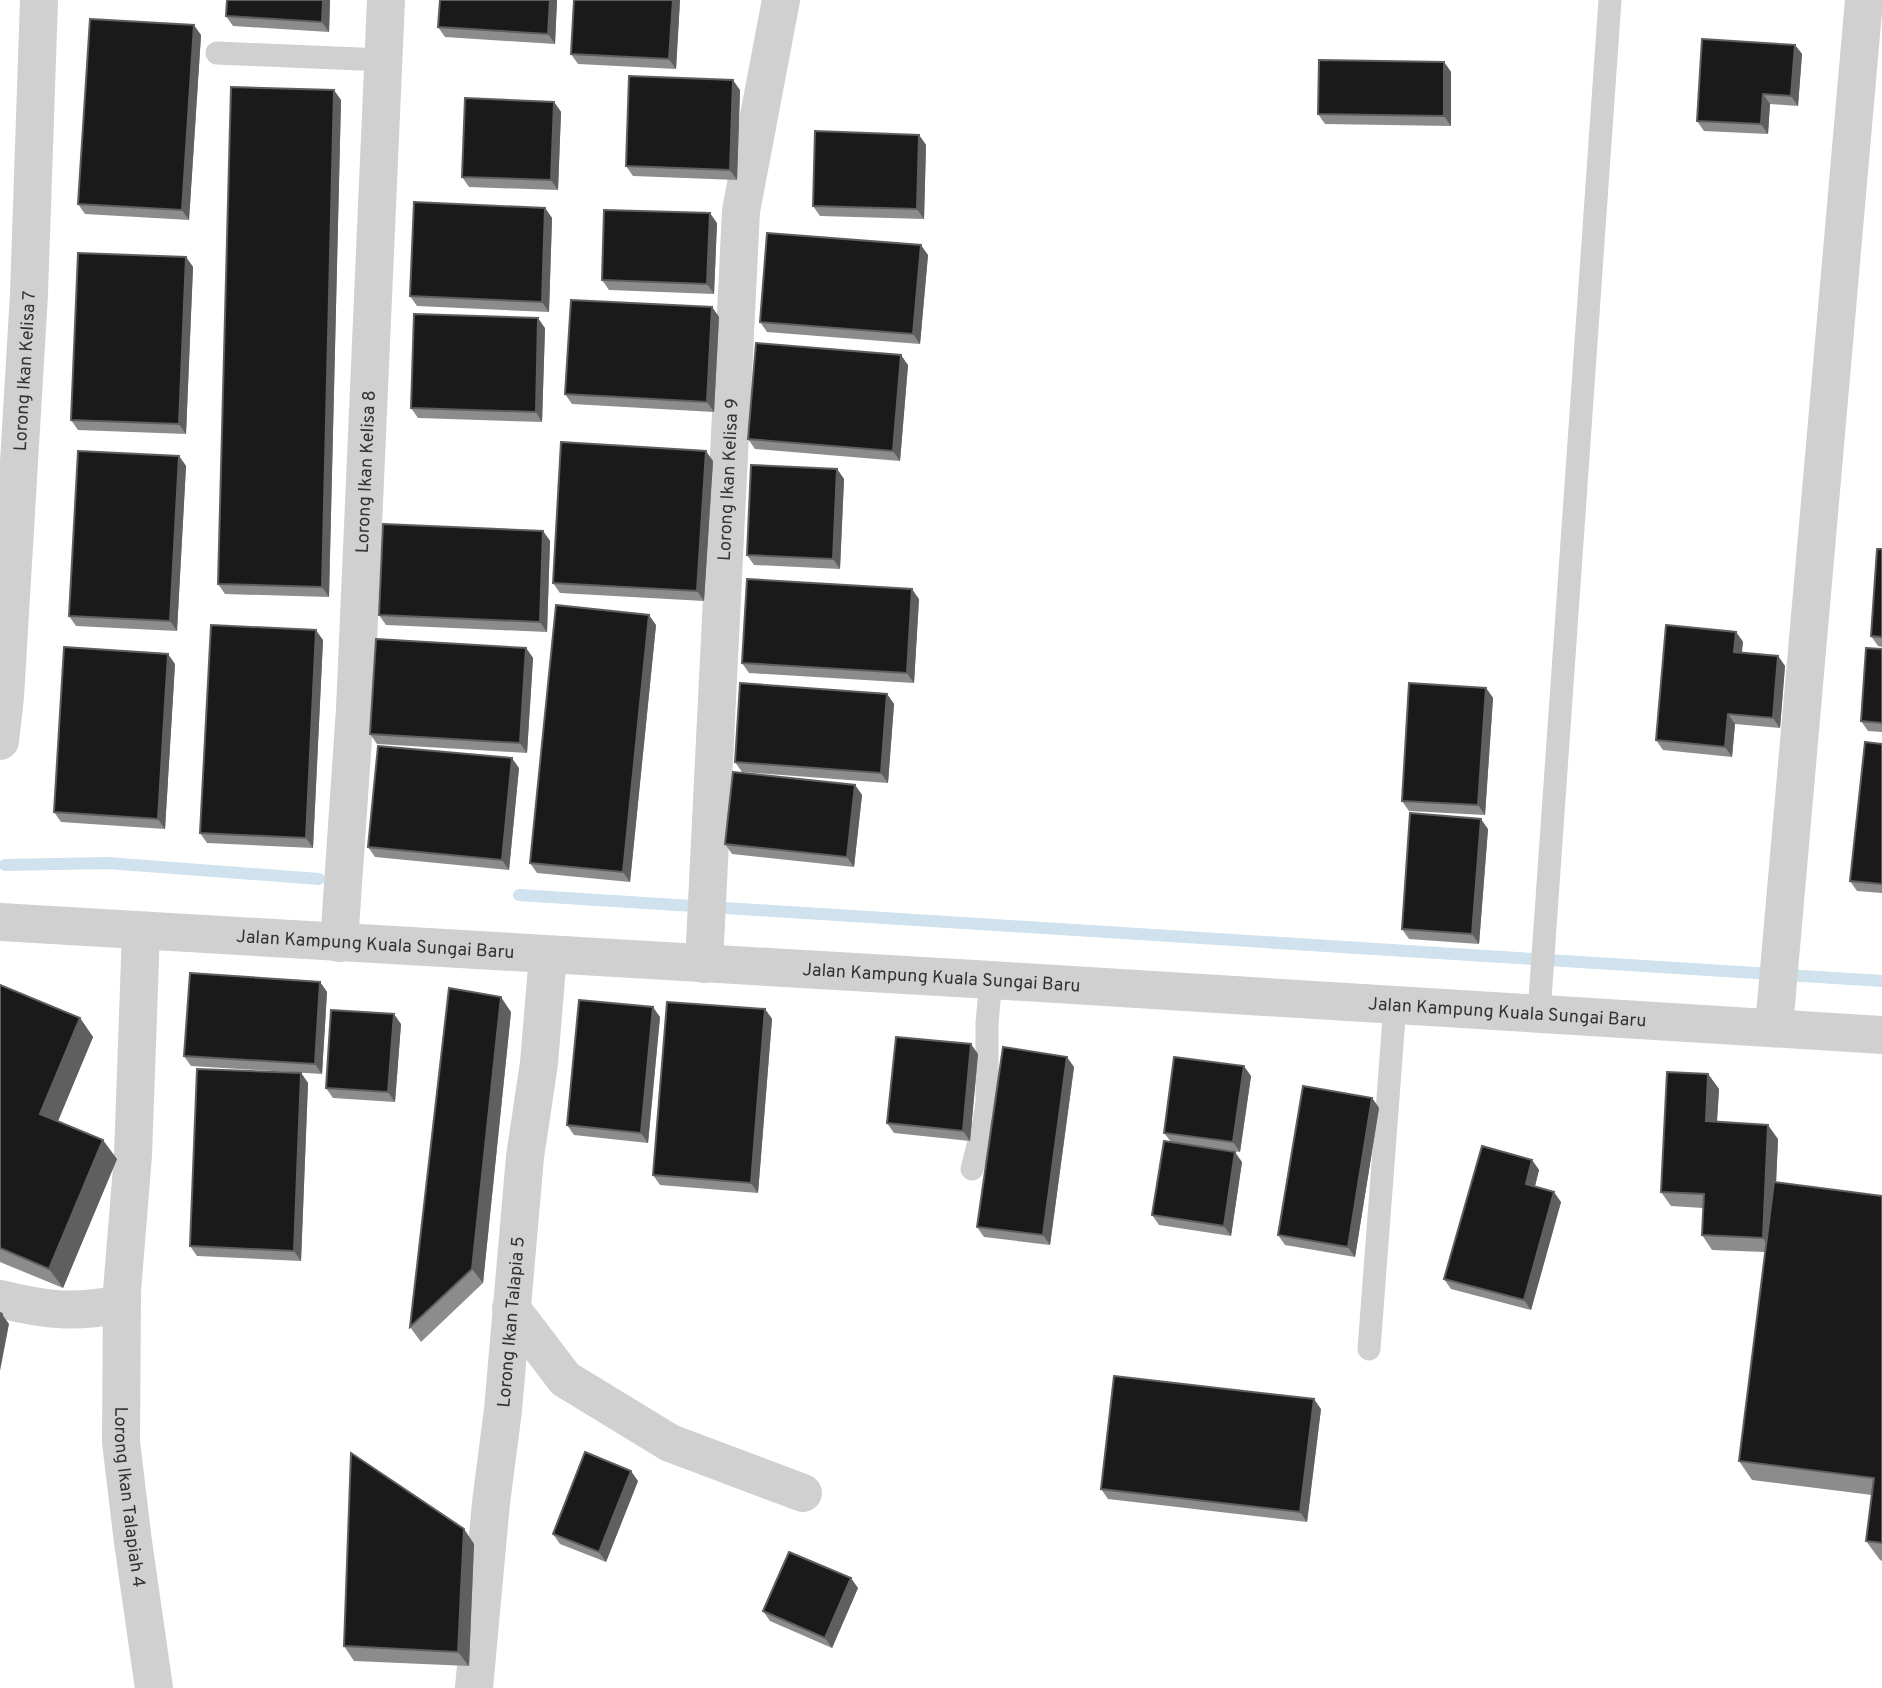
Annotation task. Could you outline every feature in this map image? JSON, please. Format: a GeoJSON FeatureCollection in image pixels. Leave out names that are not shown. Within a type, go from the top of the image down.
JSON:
{"type":"FeatureCollection","features":[{"type":"Feature","properties":{"kind":"street","name":"Lorong Ikan Kelisa 7"},"geometry":{"type":"LineString","coordinates":[[0,741],[5,697],[29,294],[39,0]]}},
{"type":"Feature","properties":{"kind":"street","name":"Lorong Ikan Kelisa 8"},"geometry":{"type":"LineString","coordinates":[[339,943],[355,709],[386,0]]}},
{"type":"Feature","properties":{"kind":"street","name":"Lorong Ikan Kelisa 9"},"geometry":{"type":"LineString","coordinates":[[704,964],[741,211],[781,0]]}},
{"type":"Feature","properties":{"kind":"street"},"geometry":{"type":"LineString","coordinates":[[1776,1016],[1864,0]]}},
{"type":"Feature","properties":{"kind":"street","name":"Jalan Kampung Kuala Sungai Baru"},"geometry":{"type":"LineString","coordinates":[[0,922],[1395,1005],[1540,1002],[1776,1016],[1882,1035]]}},
{"type":"Feature","properties":{"kind":"street","name":"Lorong Ikan Talapiah 4"},"geometry":{"type":"LineString","coordinates":[[141,931],[133,1155],[122,1304],[121,1442],[153,1688]]}},
{"type":"Feature","properties":{"kind":"street","name":"Lorong Ikan Talapia 5"},"geometry":{"type":"LineString","coordinates":[[474,1688],[491,1503],[503,1410],[524,1157],[539,1063],[548,955]]}},
{"type":"Feature","properties":{"kind":"street"},"geometry":{"type":"LineString","coordinates":[[0,1299],[37,1308],[67,1311],[122,1304]]}},
{"type":"Feature","properties":{"kind":"street"},"geometry":{"type":"LineString","coordinates":[[510,1308],[565,1379],[670,1443],[803,1493]]}},
{"type":"Feature","properties":{"kind":"lane"},"geometry":{"type":"LineString","coordinates":[[1540,1002],[1610,0]]}},
{"type":"Feature","properties":{"kind":"lane"},"geometry":{"type":"LineString","coordinates":[[217,52],[383,60]]}},
{"type":"Feature","properties":{"kind":"lane"},"geometry":{"type":"LineString","coordinates":[[972,1169],[987,1102],[986,1066],[991,980]]}},
{"type":"Feature","properties":{"kind":"lane"},"geometry":{"type":"LineString","coordinates":[[1369,1349],[1395,1005]]}},
{"type":"Feature","properties":{"kind":"building"},"geometry":{"type":"Polygon","coordinates":[[[227,0],[323,0],[322,22],[226,16],[227,0]]]}},
{"type":"Feature","properties":{"kind":"building"},"geometry":{"type":"Polygon","coordinates":[[[440,0],[550,0],[548,34],[438,27],[440,0]]]}},
{"type":"Feature","properties":{"kind":"building"},"geometry":{"type":"Polygon","coordinates":[[[574,0],[673,0],[669,59],[571,54],[574,0]]]}},
{"type":"Feature","properties":{"kind":"building"},"geometry":{"type":"Polygon","coordinates":[[[90,19],[194,25],[182,210],[78,204],[90,19]]]}},
{"type":"Feature","properties":{"kind":"building"},"geometry":{"type":"Polygon","coordinates":[[[1702,39],[1795,45],[1791,96],[1763,94],[1761,124],[1697,121],[1702,39]]]}},
{"type":"Feature","properties":{"kind":"building"},"geometry":{"type":"Polygon","coordinates":[[[1319,60],[1444,62],[1444,116],[1318,114],[1319,60]]]}},
{"type":"Feature","properties":{"kind":"building"},"geometry":{"type":"Polygon","coordinates":[[[629,76],[733,80],[730,170],[626,166],[629,76]]]}},
{"type":"Feature","properties":{"kind":"building"},"geometry":{"type":"Polygon","coordinates":[[[231,87],[334,90],[322,587],[218,584],[231,87]]]}},
{"type":"Feature","properties":{"kind":"building"},"geometry":{"type":"Polygon","coordinates":[[[465,98],[554,102],[551,180],[462,177],[465,98]]]}},
{"type":"Feature","properties":{"kind":"building"},"geometry":{"type":"Polygon","coordinates":[[[815,131],[919,135],[917,209],[813,206],[815,131]]]}},
{"type":"Feature","properties":{"kind":"building"},"geometry":{"type":"Polygon","coordinates":[[[414,202],[545,208],[542,302],[410,296],[414,202]]]}},
{"type":"Feature","properties":{"kind":"building"},"geometry":{"type":"Polygon","coordinates":[[[604,210],[710,213],[707,284],[602,280],[604,210]]]}},
{"type":"Feature","properties":{"kind":"building"},"geometry":{"type":"Polygon","coordinates":[[[767,233],[921,245],[913,334],[760,322],[767,233]]]}},
{"type":"Feature","properties":{"kind":"building"},"geometry":{"type":"Polygon","coordinates":[[[78,253],[186,257],[179,424],[71,420],[78,253]]]}},
{"type":"Feature","properties":{"kind":"building"},"geometry":{"type":"Polygon","coordinates":[[[571,300],[712,307],[707,402],[565,394],[571,300]]]}},
{"type":"Feature","properties":{"kind":"building"},"geometry":{"type":"Polygon","coordinates":[[[414,314],[538,318],[536,412],[411,408],[414,314]]]}},
{"type":"Feature","properties":{"kind":"building"},"geometry":{"type":"Polygon","coordinates":[[[756,343],[901,355],[893,451],[748,439],[756,343]]]}},
{"type":"Feature","properties":{"kind":"building"},"geometry":{"type":"Polygon","coordinates":[[[561,442],[706,451],[697,591],[553,583],[561,442]]]}},
{"type":"Feature","properties":{"kind":"building"},"geometry":{"type":"Polygon","coordinates":[[[78,451],[179,456],[170,621],[69,616],[78,451]]]}},
{"type":"Feature","properties":{"kind":"building"},"geometry":{"type":"Polygon","coordinates":[[[751,465],[837,469],[833,559],[747,555],[751,465]]]}},
{"type":"Feature","properties":{"kind":"building"},"geometry":{"type":"Polygon","coordinates":[[[383,524],[543,531],[540,622],[379,615],[383,524]]]}},
{"type":"Feature","properties":{"kind":"building"},"geometry":{"type":"Polygon","coordinates":[[[1877,549],[1882,549],[1882,637],[1871,636],[1877,549]]]}},
{"type":"Feature","properties":{"kind":"building"},"geometry":{"type":"Polygon","coordinates":[[[747,579],[912,589],[907,673],[742,663],[747,579]]]}},
{"type":"Feature","properties":{"kind":"building"},"geometry":{"type":"Polygon","coordinates":[[[556,605],[649,615],[623,872],[530,863],[556,605]]]}},
{"type":"Feature","properties":{"kind":"building"},"geometry":{"type":"Polygon","coordinates":[[[211,625],[316,630],[306,838],[200,833],[211,625]]]}},
{"type":"Feature","properties":{"kind":"building"},"geometry":{"type":"Polygon","coordinates":[[[1666,625],[1736,632],[1734,652],[1778,656],[1773,718],[1728,714],[1725,747],[1656,740],[1666,625]]]}},
{"type":"Feature","properties":{"kind":"building"},"geometry":{"type":"Polygon","coordinates":[[[376,639],[526,648],[520,743],[370,734],[376,639]]]}},
{"type":"Feature","properties":{"kind":"building"},"geometry":{"type":"Polygon","coordinates":[[[64,647],[168,654],[158,819],[54,812],[64,647]]]}},
{"type":"Feature","properties":{"kind":"building"},"geometry":{"type":"Polygon","coordinates":[[[1866,648],[1882,649],[1882,723],[1861,721],[1866,648]]]}},
{"type":"Feature","properties":{"kind":"building"},"geometry":{"type":"Polygon","coordinates":[[[740,683],[887,694],[881,773],[735,762],[740,683]]]}},
{"type":"Feature","properties":{"kind":"building"},"geometry":{"type":"Polygon","coordinates":[[[1409,683],[1486,688],[1478,805],[1402,801],[1409,683]]]}},
{"type":"Feature","properties":{"kind":"building"},"geometry":{"type":"Polygon","coordinates":[[[1865,742],[1882,744],[1882,884],[1850,881],[1865,742]]]}},
{"type":"Feature","properties":{"kind":"building"},"geometry":{"type":"Polygon","coordinates":[[[378,746],[512,758],[502,860],[368,847],[378,746]]]}},
{"type":"Feature","properties":{"kind":"building"},"geometry":{"type":"Polygon","coordinates":[[[733,772],[855,785],[847,857],[725,844],[733,772]]]}},
{"type":"Feature","properties":{"kind":"building"},"geometry":{"type":"Polygon","coordinates":[[[1410,813],[1481,819],[1472,934],[1402,929],[1410,813]]]}},
{"type":"Feature","properties":{"kind":"building"},"geometry":{"type":"Polygon","coordinates":[[[190,973],[320,982],[315,1064],[184,1056],[190,973]]]}},
{"type":"Feature","properties":{"kind":"building"},"geometry":{"type":"Polygon","coordinates":[[[0,985],[80,1018],[40,1114],[103,1140],[49,1269],[0,1248],[0,985]]]}},
{"type":"Feature","properties":{"kind":"building"},"geometry":{"type":"Polygon","coordinates":[[[449,988],[501,997],[472,1269],[410,1327],[449,988]]]}},
{"type":"Feature","properties":{"kind":"building"},"geometry":{"type":"Polygon","coordinates":[[[579,1000],[653,1007],[641,1133],[567,1125],[579,1000]]]}},
{"type":"Feature","properties":{"kind":"building"},"geometry":{"type":"Polygon","coordinates":[[[667,1002],[765,1009],[751,1183],[653,1175],[667,1002]]]}},
{"type":"Feature","properties":{"kind":"building"},"geometry":{"type":"Polygon","coordinates":[[[331,1010],[394,1014],[388,1092],[326,1088],[331,1010]]]}},
{"type":"Feature","properties":{"kind":"building"},"geometry":{"type":"Polygon","coordinates":[[[896,1037],[971,1044],[963,1131],[887,1123],[896,1037]]]}},
{"type":"Feature","properties":{"kind":"building"},"geometry":{"type":"Polygon","coordinates":[[[1003,1047],[1067,1057],[1043,1235],[977,1227],[1003,1047]]]}},
{"type":"Feature","properties":{"kind":"building"},"geometry":{"type":"Polygon","coordinates":[[[1174,1057],[1244,1066],[1233,1142],[1164,1133],[1174,1057]]]}},
{"type":"Feature","properties":{"kind":"building"},"geometry":{"type":"Polygon","coordinates":[[[197,1069],[301,1073],[294,1251],[190,1246],[197,1069]]]}},
{"type":"Feature","properties":{"kind":"building"},"geometry":{"type":"Polygon","coordinates":[[[1667,1072],[1708,1074],[1706,1121],[1768,1125],[1763,1238],[1702,1235],[1704,1194],[1661,1192],[1667,1072]]]}},
{"type":"Feature","properties":{"kind":"building"},"geometry":{"type":"Polygon","coordinates":[[[1303,1086],[1372,1098],[1348,1247],[1278,1235],[1303,1086]]]}},
{"type":"Feature","properties":{"kind":"building"},"geometry":{"type":"Polygon","coordinates":[[[1164,1141],[1235,1152],[1224,1226],[1152,1215],[1164,1141]]]}},
{"type":"Feature","properties":{"kind":"building"},"geometry":{"type":"Polygon","coordinates":[[[1482,1146],[1532,1160],[1526,1184],[1554,1192],[1524,1300],[1444,1279],[1482,1146]]]}},
{"type":"Feature","properties":{"kind":"building"},"geometry":{"type":"Polygon","coordinates":[[[1774,1182],[1882,1196],[1882,1543],[1866,1541],[1874,1478],[1739,1461],[1774,1182]]]}},
{"type":"Feature","properties":{"kind":"building"},"geometry":{"type":"Polygon","coordinates":[[[1114,1376],[1314,1399],[1300,1512],[1101,1489],[1114,1376]]]}},
{"type":"Feature","properties":{"kind":"building"},"geometry":{"type":"Polygon","coordinates":[[[585,1452],[631,1471],[599,1552],[553,1534],[585,1452]]]}},
{"type":"Feature","properties":{"kind":"building"},"geometry":{"type":"Polygon","coordinates":[[[351,1453],[464,1529],[458,1652],[344,1646],[351,1453]]]}},
{"type":"Feature","properties":{"kind":"building"},"geometry":{"type":"Polygon","coordinates":[[[789,1552],[851,1578],[825,1638],[763,1611],[789,1552]]]}},
{"type":"Feature","properties":{"kind":"waterway"},"geometry":{"type":"LineString","coordinates":[[5,865],[107,863],[319,879]]}},
{"type":"Feature","properties":{"kind":"waterway"},"geometry":{"type":"LineString","coordinates":[[519,895],[1882,981]]}}]}
